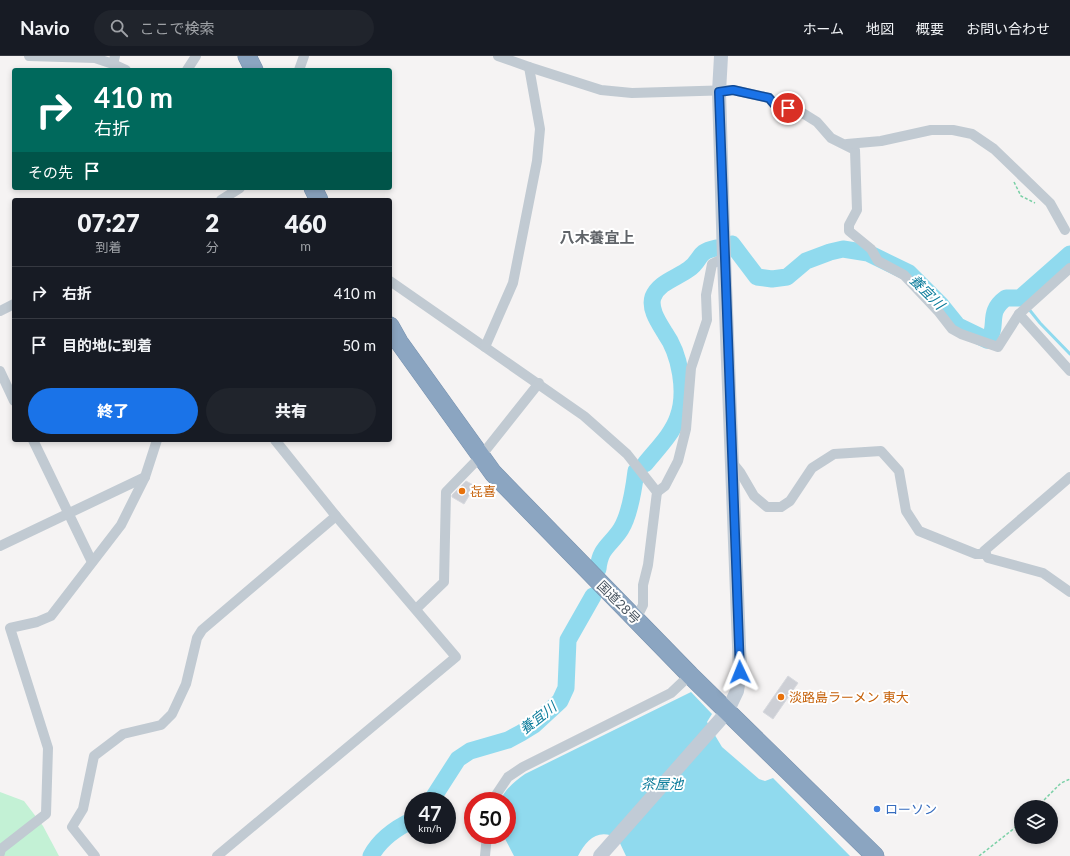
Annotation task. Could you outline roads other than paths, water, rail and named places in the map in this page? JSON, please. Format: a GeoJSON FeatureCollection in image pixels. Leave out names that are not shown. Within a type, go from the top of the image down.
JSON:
{"type":"FeatureCollection","features":[{"type":"Feature","properties":{"kind":"highway"},"geometry":{"type":"LineString","coordinates":[[247,56],[253,68]]}},
{"type":"Feature","properties":{"kind":"highway","name":"国道28号"},"geometry":{"type":"LineString","coordinates":[[392,330],[399,342],[493,473],[690,675],[875,856]]}},
{"type":"Feature","properties":{"kind":"main road"},"geometry":{"type":"LineString","coordinates":[[600,856],[727,712],[737,691],[740,672],[724,258],[719,92],[721,56]]}},
{"type":"Feature","properties":{"kind":"street"},"geometry":{"type":"LineString","coordinates":[[30,56],[114,60],[124,68]]}},
{"type":"Feature","properties":{"kind":"street"},"geometry":{"type":"LineString","coordinates":[[188,68],[196,56]]}},
{"type":"Feature","properties":{"kind":"street"},"geometry":{"type":"LineString","coordinates":[[300,68],[304,56]]}},
{"type":"Feature","properties":{"kind":"street"},"geometry":{"type":"LineString","coordinates":[[498,56],[529,68],[601,90],[632,93],[719,92],[733,90],[769,98],[775,105],[801,112],[817,122],[831,138],[837,142],[847,144],[881,141],[931,130],[953,130],[972,134],[994,149],[1017,174],[1050,203],[1059,215],[1065,230]]}},
{"type":"Feature","properties":{"kind":"street"},"geometry":{"type":"LineString","coordinates":[[485,347],[513,283],[536,161],[540,129],[529,68]]}},
{"type":"Feature","properties":{"kind":"street"},"geometry":{"type":"LineString","coordinates":[[847,144],[855,150],[857,210],[849,225],[849,231],[871,249],[878,261],[904,275],[938,311],[952,329],[961,334],[998,347],[1021,312],[1070,268]]}},
{"type":"Feature","properties":{"kind":"street"},"geometry":{"type":"LineString","coordinates":[[224,198],[237,190]]}},
{"type":"Feature","properties":{"kind":"street"},"geometry":{"type":"LineString","coordinates":[[657,492],[665,486],[678,461],[686,429],[691,368],[708,320],[706,296],[712,264],[724,258]]}},
{"type":"Feature","properties":{"kind":"street"},"geometry":{"type":"LineString","coordinates":[[392,282],[539,383],[584,416],[627,454],[657,492],[648,565],[643,585],[643,605],[636,619]]}},
{"type":"Feature","properties":{"kind":"street"},"geometry":{"type":"LineString","coordinates":[[0,311],[12,305]]}},
{"type":"Feature","properties":{"kind":"street"},"geometry":{"type":"LineString","coordinates":[[1021,312],[1070,371]]}},
{"type":"Feature","properties":{"kind":"street"},"geometry":{"type":"LineString","coordinates":[[0,371],[12,397]]}},
{"type":"Feature","properties":{"kind":"street"},"geometry":{"type":"LineString","coordinates":[[416,609],[444,582],[446,492],[481,456],[539,383]]}},
{"type":"Feature","properties":{"kind":"street"},"geometry":{"type":"LineString","coordinates":[[34,442],[92,562]]}},
{"type":"Feature","properties":{"kind":"street"},"geometry":{"type":"LineString","coordinates":[[0,853],[1,849],[46,814],[48,748],[10,628],[37,622],[51,616],[121,525],[145,477],[156,442]]}},
{"type":"Feature","properties":{"kind":"street"},"geometry":{"type":"LineString","coordinates":[[217,856],[456,657],[336,516],[277,442]]}},
{"type":"Feature","properties":{"kind":"street"},"geometry":{"type":"LineString","coordinates":[[732,462],[740,472],[754,496],[767,506],[781,507],[790,501],[812,468],[834,454],[881,451],[898,471],[906,511],[919,531],[976,554],[986,554]]}},
{"type":"Feature","properties":{"kind":"street"},"geometry":{"type":"LineString","coordinates":[[0,546],[145,477]]}},
{"type":"Feature","properties":{"kind":"street"},"geometry":{"type":"LineString","coordinates":[[1070,477],[984,550],[988,558],[1043,574],[1070,592]]}},
{"type":"Feature","properties":{"kind":"street"},"geometry":{"type":"LineString","coordinates":[[95,856],[72,827],[83,808],[94,756],[123,734],[161,725],[172,714],[180,699],[192,662],[197,638],[202,630],[336,516]]}},
{"type":"Feature","properties":{"kind":"street"},"geometry":{"type":"LineString","coordinates":[[498,792],[508,777],[523,767],[671,693],[690,675]]}},
{"type":"Feature","properties":{"kind":"street"},"geometry":{"type":"LineString","coordinates":[[485,856],[486,844]]}},
{"type":"Feature","properties":{"kind":"water","name":"茶屋池"},"geometry":{"type":"Polygon","coordinates":[[[691,692],[712,714],[707,722],[722,747],[759,779],[765,781],[773,778],[850,856],[626,856],[618,839],[605,834],[589,840],[578,856],[514,856],[508,844],[516,844],[516,792],[506,792],[514,782],[525,774],[691,692]]]}},
{"type":"Feature","properties":{"kind":"waterway","name":"養宜川"},"geometry":{"type":"LineString","coordinates":[[732,244],[757,277],[772,279],[787,277],[806,261],[830,252],[843,249],[868,253],[909,273],[941,305],[958,326],[987,340],[991,335],[994,314],[1000,304],[1006,298],[1020,298],[1070,254]]}},
{"type":"Feature","properties":{"kind":"waterway","name":"養宜川"},"geometry":{"type":"LineString","coordinates":[[645,464],[672,430],[681,407],[682,396],[682,385],[675,351],[655,316],[652,306],[653,297],[659,288],[664,284],[693,266],[702,254],[716,248]]}},
{"type":"Feature","properties":{"kind":"waterway"},"geometry":{"type":"LineString","coordinates":[[1020,298],[1040,323],[1070,354]]}},
{"type":"Feature","properties":{"kind":"waterway","name":"養宜川"},"geometry":{"type":"LineString","coordinates":[[598,569],[601,556],[606,547],[624,523],[631,501],[636,471]]}},
{"type":"Feature","properties":{"kind":"waterway","name":"養宜川"},"geometry":{"type":"LineString","coordinates":[[437,792],[458,759],[470,751],[508,740],[521,733],[534,725],[560,701],[566,688],[568,640],[593,596]]}},
{"type":"Feature","properties":{"kind":"waterway","name":"養宜川"},"geometry":{"type":"LineString","coordinates":[[371,856],[384,839],[404,825]]}},
{"type":"Feature","properties":{"kind":"place","name":"㐂喜"},"geometry":{"type":"Point","coordinates":[462,491]}},
{"type":"Feature","properties":{"kind":"place","name":"淡路島ラーメン 東大"},"geometry":{"type":"Point","coordinates":[781,697]}},
{"type":"Feature","properties":{"kind":"place","name":"ローソン"},"geometry":{"type":"Point","coordinates":[877,809]}},
{"type":"Feature","properties":{"kind":"district","name":"八木養宜上"},"geometry":{"type":"Point","coordinates":[597,238]}}]}
